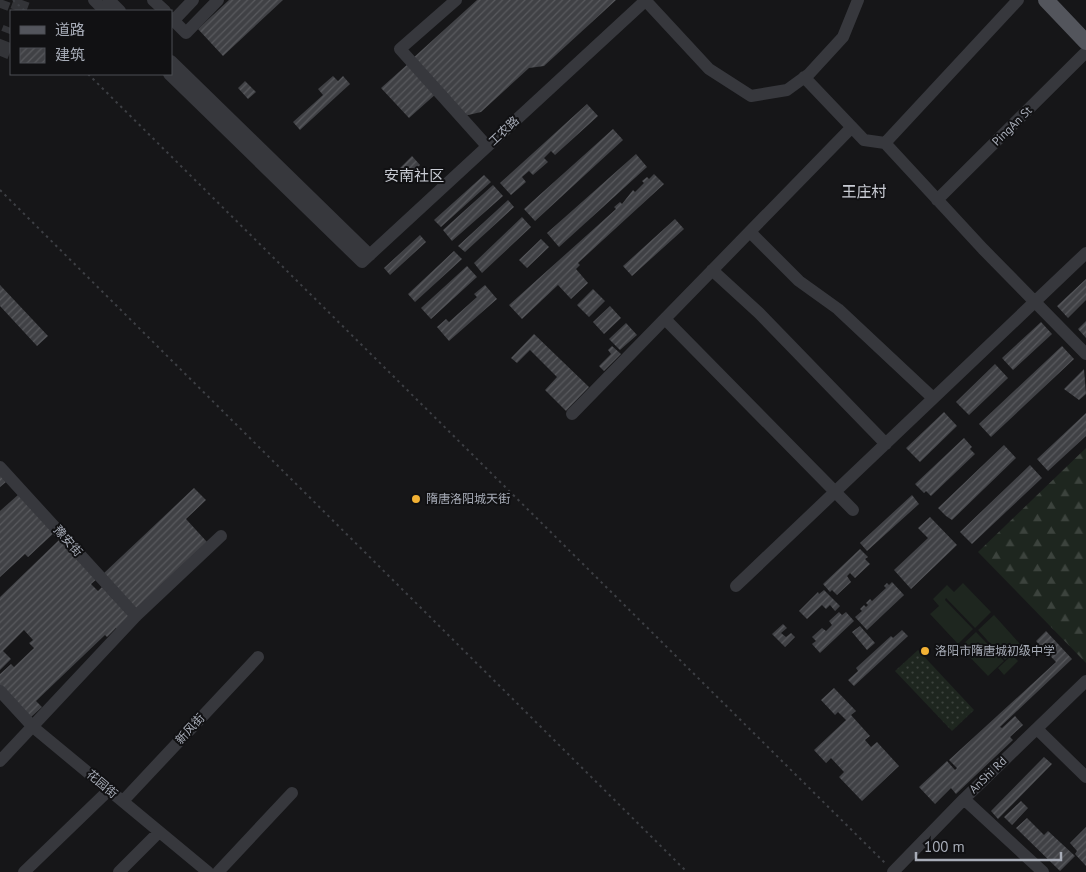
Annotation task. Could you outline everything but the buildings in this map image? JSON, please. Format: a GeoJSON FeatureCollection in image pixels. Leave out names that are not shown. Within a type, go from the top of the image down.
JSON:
{"type":"FeatureCollection","features":[{"type":"Feature","properties":{"kind":"main road"},"geometry":{"type":"LineString","coordinates":[[1046,0],[1086,42]]}},
{"type":"Feature","properties":{"kind":"street"},"geometry":{"type":"LineString","coordinates":[[94,0],[104,10]]}},
{"type":"Feature","properties":{"kind":"street"},"geometry":{"type":"LineString","coordinates":[[109,0],[119,10]]}},
{"type":"Feature","properties":{"kind":"street"},"geometry":{"type":"LineString","coordinates":[[164,9],[193,0]]}},
{"type":"Feature","properties":{"kind":"street"},"geometry":{"type":"LineString","coordinates":[[172,18],[186,33],[218,0]]}},
{"type":"Feature","properties":{"kind":"street"},"geometry":{"type":"LineString","coordinates":[[456,0],[400,49],[485,143]]}},
{"type":"Feature","properties":{"kind":"street","name":"工农路"},"geometry":{"type":"LineString","coordinates":[[363,256],[635,0]]}},
{"type":"Feature","properties":{"kind":"street"},"geometry":{"type":"LineString","coordinates":[[645,0],[709,69],[752,96],[786,90],[804,77],[844,37],[858,0]]}},
{"type":"Feature","properties":{"kind":"street","name":"工农路"},"geometry":{"type":"LineString","coordinates":[[485,143],[645,0]]}},
{"type":"Feature","properties":{"kind":"street"},"geometry":{"type":"LineString","coordinates":[[885,143],[1018,0]]}},
{"type":"Feature","properties":{"kind":"street","name":"PingAn St"},"geometry":{"type":"LineString","coordinates":[[937,200],[1086,52]]}},
{"type":"Feature","properties":{"kind":"street"},"geometry":{"type":"LineString","coordinates":[[172,62],[363,256]]}},
{"type":"Feature","properties":{"kind":"street"},"geometry":{"type":"LineString","coordinates":[[170,75],[363,256]]}},
{"type":"Feature","properties":{"kind":"street"},"geometry":{"type":"LineString","coordinates":[[804,77],[864,140],[885,143],[937,200],[1086,354]]}},
{"type":"Feature","properties":{"kind":"street"},"geometry":{"type":"LineString","coordinates":[[572,414],[852,127]]}},
{"type":"Feature","properties":{"kind":"street"},"geometry":{"type":"LineString","coordinates":[[750,232],[799,281],[838,309],[933,398]]}},
{"type":"Feature","properties":{"kind":"street"},"geometry":{"type":"LineString","coordinates":[[736,586],[1086,253]]}},
{"type":"Feature","properties":{"kind":"street"},"geometry":{"type":"LineString","coordinates":[[712,270],[759,314],[886,444]]}},
{"type":"Feature","properties":{"kind":"street"},"geometry":{"type":"LineString","coordinates":[[665,319],[853,510]]}},
{"type":"Feature","properties":{"kind":"street","name":"豫安街"},"geometry":{"type":"LineString","coordinates":[[0,467],[136,616]]}},
{"type":"Feature","properties":{"kind":"street"},"geometry":{"type":"LineString","coordinates":[[0,761],[136,616],[221,536]]}},
{"type":"Feature","properties":{"kind":"street","name":"新风街"},"geometry":{"type":"LineString","coordinates":[[123,801],[258,656]]}},
{"type":"Feature","properties":{"kind":"street","name":"AnShi Rd"},"geometry":{"type":"LineString","coordinates":[[893,872],[964,799],[1086,681]]}},
{"type":"Feature","properties":{"kind":"street","name":"花园街"},"geometry":{"type":"LineString","coordinates":[[0,691],[33,727],[208,872]]}},
{"type":"Feature","properties":{"kind":"street"},"geometry":{"type":"LineString","coordinates":[[1037,729],[1086,777]]}},
{"type":"Feature","properties":{"kind":"street"},"geometry":{"type":"LineString","coordinates":[[24,872],[109,790]]}},
{"type":"Feature","properties":{"kind":"street"},"geometry":{"type":"LineString","coordinates":[[218,872],[292,793]]}},
{"type":"Feature","properties":{"kind":"street"},"geometry":{"type":"LineString","coordinates":[[964,799],[1044,872]]}},
{"type":"Feature","properties":{"kind":"street"},"geometry":{"type":"LineString","coordinates":[[119,872],[159,832]]}},
{"type":"Feature","properties":{"kind":"path"},"geometry":{"type":"LineString","coordinates":[[14,0],[24,10]]}},
{"type":"Feature","properties":{"kind":"path"},"geometry":{"type":"LineString","coordinates":[[89,75],[893,872]]}},
{"type":"Feature","properties":{"kind":"path"},"geometry":{"type":"LineString","coordinates":[[0,190],[688,872]]}},
{"type":"Feature","properties":{"kind":"green space"},"geometry":{"type":"Polygon","coordinates":[[[1086,448],[1086,663],[978,552],[1086,448]]]}},
{"type":"Feature","properties":{"kind":"green space"},"geometry":{"type":"Polygon","coordinates":[[[963,583],[991,612],[975,628],[946,598],[945,600],[973,629],[958,644],[930,614],[939,606],[933,599],[947,585],[954,592],[963,583]]]}},
{"type":"Feature","properties":{"kind":"green space"},"geometry":{"type":"Polygon","coordinates":[[[994,615],[1021,645],[1005,660],[978,630],[994,615]]]}},
{"type":"Feature","properties":{"kind":"green space"},"geometry":{"type":"Polygon","coordinates":[[[976,632],[1004,661],[988,676],[960,647],[976,632]]]}},
{"type":"Feature","properties":{"kind":"green space"},"geometry":{"type":"Polygon","coordinates":[[[918,650],[974,710],[952,731],[895,671],[918,650]]]}},
{"type":"Feature","properties":{"kind":"green space"},"geometry":{"type":"Polygon","coordinates":[[[1012,655],[1018,661],[1004,675],[998,668],[1012,655]]]}},
{"type":"Feature","properties":{"kind":"tunnel"},"geometry":{"type":"LineString","coordinates":[[0,8],[3,0]]}},
{"type":"Feature","properties":{"kind":"tunnel"},"geometry":{"type":"LineString","coordinates":[[18,10],[22,0]]}},
{"type":"Feature","properties":{"kind":"tunnel"},"geometry":{"type":"LineString","coordinates":[[0,56],[10,31]]}},
{"type":"Feature","properties":{"kind":"place","name":"隋唐洛阳城天街"},"geometry":{"type":"Point","coordinates":[416,499]}},
{"type":"Feature","properties":{"kind":"place","name":"洛阳市隋唐城初级中学"},"geometry":{"type":"Point","coordinates":[925,651]}},
{"type":"Feature","properties":{"kind":"district","name":"安南社区"},"geometry":{"type":"Point","coordinates":[414,176]}},
{"type":"Feature","properties":{"kind":"district","name":"王庄村"},"geometry":{"type":"Point","coordinates":[864,192]}}]}
